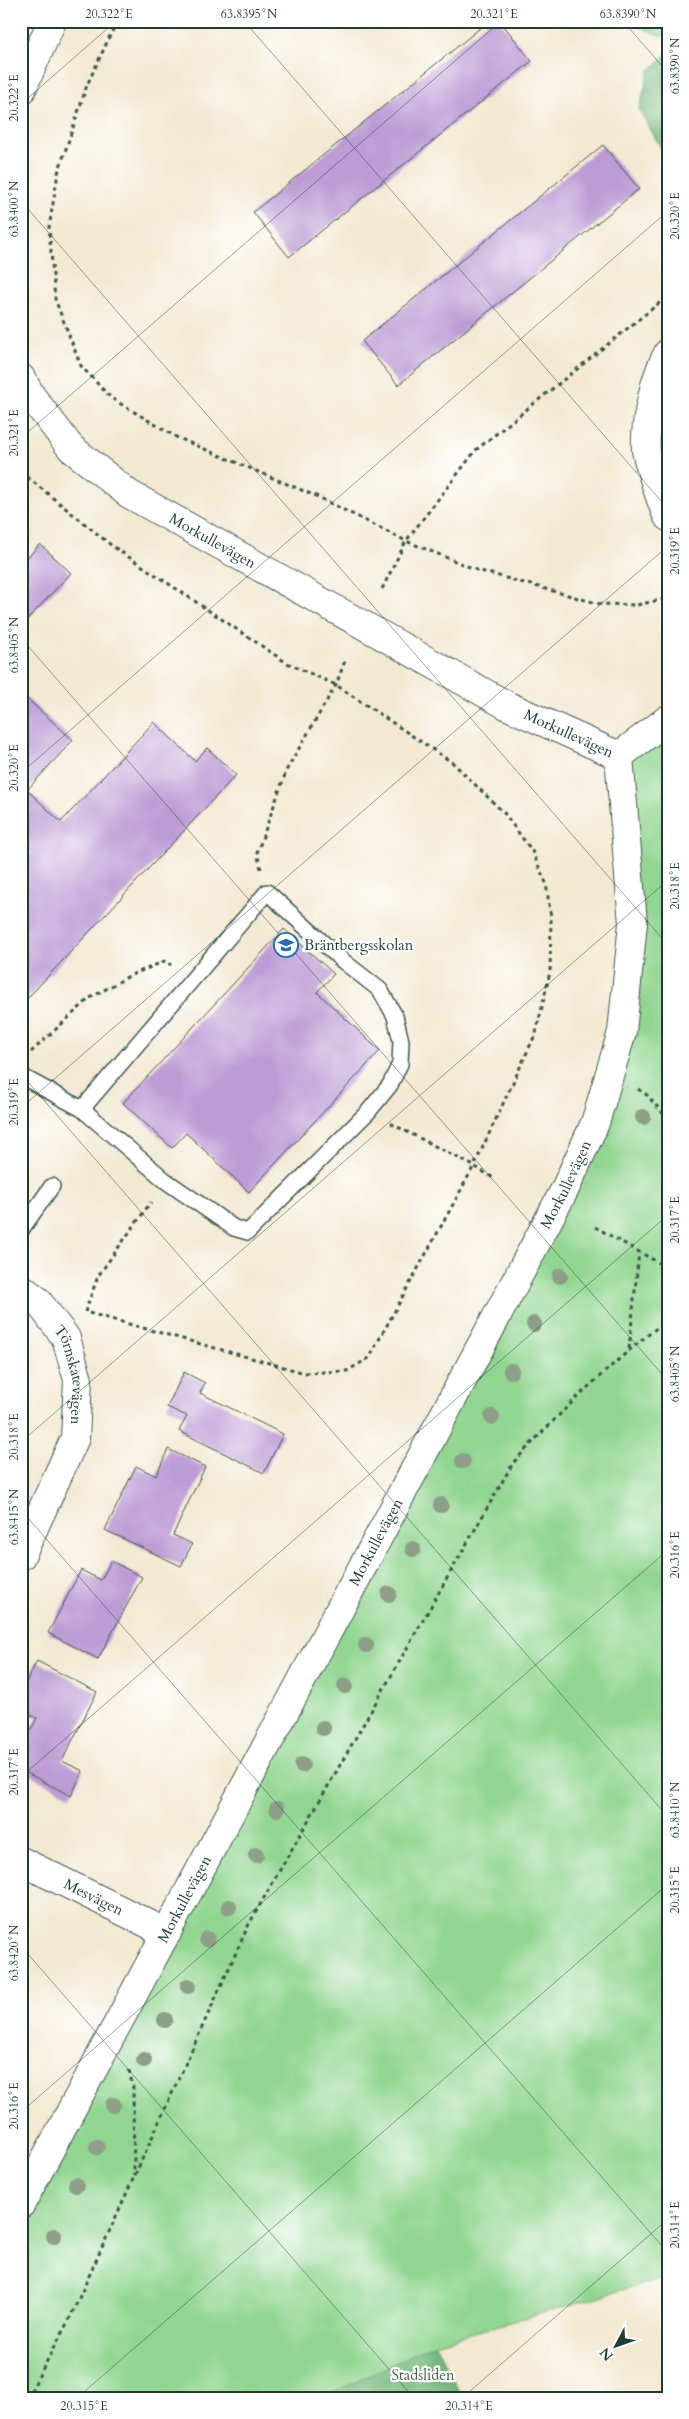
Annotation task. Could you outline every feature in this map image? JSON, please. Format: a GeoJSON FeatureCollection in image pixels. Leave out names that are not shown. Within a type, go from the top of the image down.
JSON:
{"type":"FeatureCollection","features":[{"type":"Feature","properties":{"kind":"street"},"geometry":{"type":"LineString","coordinates":[[21,91],[52,21]]}},
{"type":"Feature","properties":{"kind":"street"},"geometry":{"type":"LineString","coordinates":[[668,353],[659,368],[650,410],[646,450],[662,480],[668,517]]}},
{"type":"Feature","properties":{"kind":"street","name":"Morkullevägen"},"geometry":{"type":"LineString","coordinates":[[21,378],[32,397],[71,448],[129,494],[508,706],[619,756],[634,923],[622,1032],[595,1123],[565,1188],[21,2204]]}},
{"type":"Feature","properties":{"kind":"street"},"geometry":{"type":"LineString","coordinates":[[619,756],[668,719]]}},
{"type":"Feature","properties":{"kind":"street","name":"Törnskatevägen"},"geometry":{"type":"LineString","coordinates":[[21,1288],[37,1300],[66,1338],[78,1380],[75,1438],[21,1556]]}},
{"type":"Feature","properties":{"kind":"street","name":"Mesvägen"},"geometry":{"type":"LineString","coordinates":[[21,1861],[167,1933]]}},
{"type":"Feature","properties":{"kind":"lane"},"geometry":{"type":"LineString","coordinates":[[21,1076],[82,1109],[166,1182],[234,1228],[248,1232],[368,1112],[390,1085],[400,1064],[401,1042],[395,1016],[380,990],[343,961],[268,892],[82,1109]]}},
{"type":"Feature","properties":{"kind":"lane"},"geometry":{"type":"LineString","coordinates":[[21,1230],[52,1186]]}},
{"type":"Feature","properties":{"kind":"path"},"geometry":{"type":"LineString","coordinates":[[117,21],[87,85],[60,164],[49,228],[55,299],[81,366],[111,398],[176,437],[318,497],[406,541],[476,570],[600,604],[637,605],[668,598]]}},
{"type":"Feature","properties":{"kind":"path"},"geometry":{"type":"LineString","coordinates":[[382,589],[406,541],[476,450],[668,296]]}},
{"type":"Feature","properties":{"kind":"path"},"geometry":{"type":"LineString","coordinates":[[21,472],[111,545],[287,663],[336,685],[453,764],[504,813],[532,851],[546,883],[551,918],[550,972],[536,1033],[474,1166],[370,1358],[347,1371],[305,1373],[85,1312],[98,1276],[166,1182]]}},
{"type":"Feature","properties":{"kind":"path"},"geometry":{"type":"LineString","coordinates":[[268,892],[257,853],[287,769],[336,685],[346,658]]}},
{"type":"Feature","properties":{"kind":"path"},"geometry":{"type":"LineString","coordinates":[[26,1056],[90,998],[129,976],[165,961],[196,976]]}},
{"type":"Feature","properties":{"kind":"path"},"geometry":{"type":"LineString","coordinates":[[611,1071],[647,1095],[668,1119]]}},
{"type":"Feature","properties":{"kind":"path"},"geometry":{"type":"LineString","coordinates":[[368,1112],[494,1178]]}},
{"type":"Feature","properties":{"kind":"path"},"geometry":{"type":"LineString","coordinates":[[595,1227],[668,1268]]}},
{"type":"Feature","properties":{"kind":"path"},"geometry":{"type":"LineString","coordinates":[[629,1349],[639,1252]]}},
{"type":"Feature","properties":{"kind":"path"},"geometry":{"type":"LineString","coordinates":[[27,2398],[69,2320],[250,1924],[513,1462],[564,1408],[629,1349],[668,1319]]}},
{"type":"Feature","properties":{"kind":"path"},"geometry":{"type":"LineString","coordinates":[[129,2069],[133,2088],[134,2176]]}},
{"type":"Feature","properties":{"kind":"green space"},"geometry":{"type":"Polygon","coordinates":[[[627,21],[668,21],[668,35],[660,36],[627,21]]]}},
{"type":"Feature","properties":{"kind":"green space"},"geometry":{"type":"Polygon","coordinates":[[[668,52],[668,160],[639,110],[649,71],[668,52]]]}},
{"type":"Feature","properties":{"kind":"green space"},"geometry":{"type":"Polygon","coordinates":[[[668,719],[668,2277],[436,2343],[323,2398],[21,2398],[21,2204],[565,1189],[622,1032],[619,756],[668,719]]]}},
{"type":"Feature","properties":{"kind":"green space","name":"Stadsliden"},"geometry":{"type":"Polygon","coordinates":[[[436,2343],[462,2398],[323,2398],[436,2343]]]}},
{"type":"Feature","properties":{"kind":"building"},"geometry":{"type":"Polygon","coordinates":[[[489,21],[500,21],[532,61],[289,257],[253,212],[489,21]]]}},
{"type":"Feature","properties":{"kind":"building"},"geometry":{"type":"Polygon","coordinates":[[[603,145],[639,189],[398,385],[362,341],[603,145]]]}},
{"type":"Feature","properties":{"kind":"building"},"geometry":{"type":"Polygon","coordinates":[[[40,544],[71,573],[21,626],[21,551],[28,557],[40,544]]]}},
{"type":"Feature","properties":{"kind":"building"},"geometry":{"type":"Polygon","coordinates":[[[23,695],[73,740],[27,790],[61,822],[154,722],[195,761],[207,748],[236,775],[21,1005],[21,865],[31,854],[21,845],[21,697],[23,695]]]}},
{"type":"Feature","properties":{"kind":"building"},"geometry":{"type":"Polygon","coordinates":[[[284,929],[334,974],[317,992],[380,1051],[249,1192],[186,1133],[172,1148],[123,1103],[284,929]]]}},
{"type":"Feature","properties":{"kind":"building"},"geometry":{"type":"Polygon","coordinates":[[[184,1372],[205,1383],[200,1393],[283,1434],[264,1473],[179,1431],[187,1416],[167,1407],[184,1372]]]}},
{"type":"Feature","properties":{"kind":"building"},"geometry":{"type":"Polygon","coordinates":[[[168,1449],[205,1467],[173,1535],[192,1544],[181,1566],[105,1530],[136,1466],[156,1476],[168,1449]]]}},
{"type":"Feature","properties":{"kind":"building"},"geometry":{"type":"Polygon","coordinates":[[[111,1561],[142,1577],[98,1659],[48,1633],[81,1570],[101,1580],[111,1561]]]}},
{"type":"Feature","properties":{"kind":"building"},"geometry":{"type":"Polygon","coordinates":[[[37,1661],[97,1692],[62,1761],[83,1771],[71,1796],[21,1770],[21,1750],[37,1718],[21,1710],[21,1692],[37,1661]]]}},
{"type":"Feature","properties":{"kind":"place","name":"Bräntbergsskolan"},"geometry":{"type":"Point","coordinates":[286,945]}}]}
